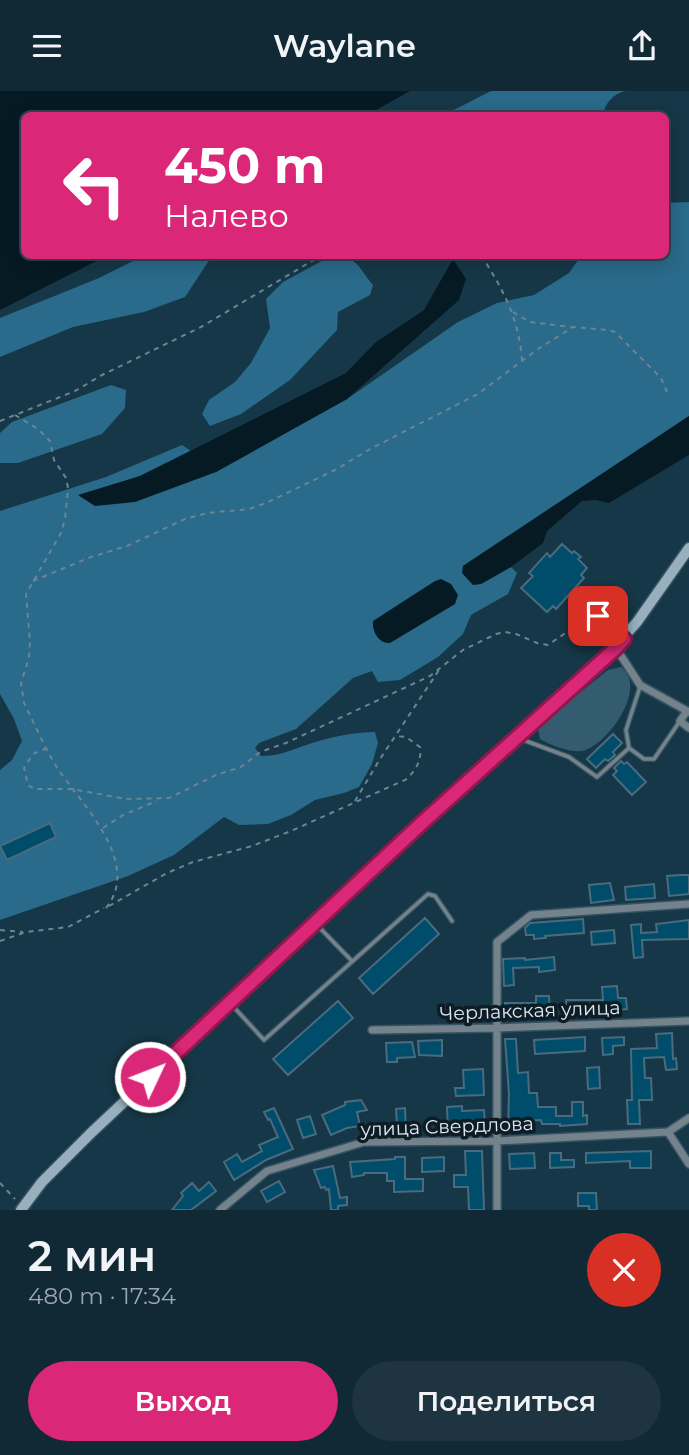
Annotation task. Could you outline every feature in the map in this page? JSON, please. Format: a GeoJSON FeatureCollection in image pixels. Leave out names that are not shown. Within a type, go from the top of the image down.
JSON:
{"type":"FeatureCollection","features":[{"type":"Feature","properties":{"kind":"main road"},"geometry":{"type":"LineString","coordinates":[[22,1208],[41,1182],[91,1133],[315,922],[620,644],[653,602],[689,548]]}},
{"type":"Feature","properties":{"kind":"street"},"geometry":{"type":"LineString","coordinates":[[620,644],[640,685],[688,712],[680,721],[689,728]]}},
{"type":"Feature","properties":{"kind":"street"},"geometry":{"type":"LineString","coordinates":[[497,1210],[497,942],[531,915],[689,904]]}},
{"type":"Feature","properties":{"kind":"street","name":"Черлакская улица"},"geometry":{"type":"LineString","coordinates":[[372,1030],[689,1021]]}},
{"type":"Feature","properties":{"kind":"street"},"geometry":{"type":"LineString","coordinates":[[689,1118],[668,1132],[689,1164]]}},
{"type":"Feature","properties":{"kind":"street","name":"улица Свердлова"},"geometry":{"type":"LineString","coordinates":[[220,1210],[267,1171],[364,1142],[496,1141],[668,1132]]}},
{"type":"Feature","properties":{"kind":"lane"},"geometry":{"type":"LineString","coordinates":[[591,609],[620,644]]}},
{"type":"Feature","properties":{"kind":"lane"},"geometry":{"type":"LineString","coordinates":[[640,685],[626,730],[629,748],[644,759],[654,759],[680,721]]}},
{"type":"Feature","properties":{"kind":"lane"},"geometry":{"type":"LineString","coordinates":[[516,738],[569,757],[597,777],[629,748]]}},
{"type":"Feature","properties":{"kind":"lane"},"geometry":{"type":"LineString","coordinates":[[230,1002],[264,1040],[428,894],[435,896],[452,921]]}},
{"type":"Feature","properties":{"kind":"lane"},"geometry":{"type":"LineString","coordinates":[[315,922],[352,962]]}},
{"type":"Feature","properties":{"kind":"path"},"geometry":{"type":"LineString","coordinates":[[0,421],[75,391],[201,327],[315,259]]}},
{"type":"Feature","properties":{"kind":"path"},"geometry":{"type":"LineString","coordinates":[[483,259],[513,311],[520,338],[522,361]]}},
{"type":"Feature","properties":{"kind":"path"},"geometry":{"type":"LineString","coordinates":[[513,311],[530,322],[615,333],[661,378],[667,392]]}},
{"type":"Feature","properties":{"kind":"path"},"geometry":{"type":"LineString","coordinates":[[33,581],[91,557],[127,546],[185,519],[208,513],[249,509],[266,503],[335,470],[478,394],[573,327]]}},
{"type":"Feature","properties":{"kind":"path"},"geometry":{"type":"LineString","coordinates":[[15,415],[38,429],[50,441],[54,460],[66,478],[68,488],[61,533],[26,594],[29,658],[21,692],[47,748],[72,789],[102,829],[112,854],[118,876],[117,887],[114,898],[106,908]]}},
{"type":"Feature","properties":{"kind":"path"},"geometry":{"type":"LineString","coordinates":[[102,829],[123,815],[241,767],[260,753],[440,669],[463,650],[496,634],[516,634],[548,645],[589,616],[598,616]]}},
{"type":"Feature","properties":{"kind":"path"},"geometry":{"type":"LineString","coordinates":[[354,803],[440,669]]}},
{"type":"Feature","properties":{"kind":"path"},"geometry":{"type":"LineString","coordinates":[[0,930],[26,932],[68,927],[192,862],[252,846],[396,786],[417,768],[421,755],[420,747],[406,737],[396,736]]}},
{"type":"Feature","properties":{"kind":"path"},"geometry":{"type":"LineString","coordinates":[[47,748],[28,759],[24,768],[28,785],[34,789],[72,789],[126,799],[160,799]]}},
{"type":"Feature","properties":{"kind":"path"},"geometry":{"type":"LineString","coordinates":[[0,941],[26,932]]}},
{"type":"Feature","properties":{"kind":"path"},"geometry":{"type":"LineString","coordinates":[[0,1183],[22,1208]]}},
{"type":"Feature","properties":{"kind":"shaded area"},"geometry":{"type":"Polygon","coordinates":[[[0,91],[410,91],[372,112],[21,112],[21,259],[100,259],[0,310],[0,91]]]}},
{"type":"Feature","properties":{"kind":"shaded area"},"geometry":{"type":"Polygon","coordinates":[[[491,91],[625,91],[610,100],[604,112],[450,112],[491,91]]]}},
{"type":"Feature","properties":{"kind":"shaded area"},"geometry":{"type":"Polygon","coordinates":[[[689,202],[689,416],[463,566],[481,584],[511,567],[517,573],[508,594],[471,615],[463,634],[438,657],[400,680],[378,682],[372,671],[353,678],[296,729],[259,743],[255,748],[261,756],[274,755],[333,737],[375,732],[378,743],[372,764],[359,787],[315,800],[291,815],[268,824],[239,825],[224,817],[174,855],[128,876],[0,920],[0,770],[12,760],[22,741],[0,694],[0,511],[106,477],[182,445],[191,451],[140,476],[82,496],[216,472],[347,399],[458,322],[497,303],[534,295],[569,273],[579,259],[669,259],[669,203],[689,202]]]}},
{"type":"Feature","properties":{"kind":"shaded area"},"geometry":{"type":"Polygon","coordinates":[[[137,259],[210,259],[185,297],[144,312],[73,327],[0,357],[0,318],[99,278],[137,259]]]}},
{"type":"Feature","properties":{"kind":"shaded area"},"geometry":{"type":"Polygon","coordinates":[[[325,259],[349,259],[356,263],[373,285],[370,295],[338,312],[337,330],[290,380],[241,414],[210,426],[202,414],[209,400],[235,382],[251,363],[270,328],[266,299],[283,282],[325,259]]]}},
{"type":"Feature","properties":{"kind":"shaded area"},"geometry":{"type":"Polygon","coordinates":[[[453,259],[466,279],[459,300],[347,399],[216,472],[135,502],[95,506],[78,495],[140,476],[346,373],[375,343],[424,310],[453,259]]]}},
{"type":"Feature","properties":{"kind":"shaded area"},"geometry":{"type":"Polygon","coordinates":[[[111,385],[126,390],[125,408],[102,434],[18,463],[0,463],[0,433],[12,422],[111,385]]]}},
{"type":"Feature","properties":{"kind":"shaded area"},"geometry":{"type":"Polygon","coordinates":[[[689,416],[689,455],[609,503],[582,501],[547,531],[543,543],[511,567],[481,584],[473,585],[462,573],[463,566],[689,416]]]}},
{"type":"Feature","properties":{"kind":"shaded area"},"geometry":{"type":"Polygon","coordinates":[[[441,579],[451,584],[458,595],[455,604],[390,643],[380,639],[375,633],[373,621],[441,579]]]}},
{"type":"Feature","properties":{"kind":"shaded area"},"geometry":{"type":"Polygon","coordinates":[[[621,667],[628,676],[628,701],[603,739],[582,751],[572,751],[540,739],[538,728],[542,723],[608,670],[621,667]]]}},
{"type":"Feature","properties":{"kind":"building"},"geometry":{"type":"Polygon","coordinates":[[[562,544],[581,557],[578,559],[587,568],[581,575],[584,578],[556,609],[553,606],[547,612],[521,588],[533,576],[529,573],[547,553],[550,557],[562,544]]]}},
{"type":"Feature","properties":{"kind":"building"},"geometry":{"type":"Polygon","coordinates":[[[613,734],[622,743],[613,752],[615,755],[608,761],[605,759],[596,768],[587,759],[613,734]]]}},
{"type":"Feature","properties":{"kind":"building"},"geometry":{"type":"Polygon","coordinates":[[[621,761],[624,764],[627,762],[646,782],[632,795],[613,775],[617,771],[614,768],[621,761]]]}},
{"type":"Feature","properties":{"kind":"building"},"geometry":{"type":"Polygon","coordinates":[[[50,823],[56,837],[7,860],[0,846],[50,823]]]}},
{"type":"Feature","properties":{"kind":"building"},"geometry":{"type":"Polygon","coordinates":[[[689,875],[689,894],[669,896],[667,876],[689,875]]]}},
{"type":"Feature","properties":{"kind":"building"},"geometry":{"type":"Polygon","coordinates":[[[610,883],[614,900],[591,903],[589,885],[610,883]]]}},
{"type":"Feature","properties":{"kind":"building"},"geometry":{"type":"Polygon","coordinates":[[[654,884],[655,898],[626,900],[625,887],[654,884]]]}},
{"type":"Feature","properties":{"kind":"building"},"geometry":{"type":"Polygon","coordinates":[[[425,918],[439,934],[373,994],[359,978],[425,918]]]}},
{"type":"Feature","properties":{"kind":"building"},"geometry":{"type":"Polygon","coordinates":[[[583,919],[584,933],[534,939],[534,935],[526,935],[525,928],[530,923],[583,919]]]}},
{"type":"Feature","properties":{"kind":"building"},"geometry":{"type":"Polygon","coordinates":[[[689,920],[689,939],[642,940],[643,957],[634,958],[631,925],[641,924],[641,933],[657,932],[656,924],[689,920]]]}},
{"type":"Feature","properties":{"kind":"building"},"geometry":{"type":"Polygon","coordinates":[[[614,930],[615,943],[592,945],[591,932],[614,930]]]}},
{"type":"Feature","properties":{"kind":"building"},"geometry":{"type":"Polygon","coordinates":[[[554,957],[555,970],[539,972],[539,967],[513,968],[514,985],[504,986],[503,959],[554,957]]]}},
{"type":"Feature","properties":{"kind":"building"},"geometry":{"type":"Polygon","coordinates":[[[617,986],[618,998],[626,998],[627,1009],[618,1010],[618,1007],[567,1012],[566,1000],[603,1000],[602,987],[617,986]]]}},
{"type":"Feature","properties":{"kind":"building"},"geometry":{"type":"Polygon","coordinates":[[[536,996],[549,996],[550,1012],[505,1013],[505,1003],[536,1003],[536,996]]]}},
{"type":"Feature","properties":{"kind":"building"},"geometry":{"type":"Polygon","coordinates":[[[338,1001],[353,1018],[288,1075],[273,1059],[338,1001]]]}},
{"type":"Feature","properties":{"kind":"building"},"geometry":{"type":"Polygon","coordinates":[[[672,1033],[673,1059],[676,1058],[677,1069],[666,1070],[664,1057],[644,1058],[645,1078],[651,1078],[652,1100],[639,1100],[640,1124],[628,1124],[627,1100],[632,1100],[631,1049],[657,1048],[656,1034],[672,1033]]]}},
{"type":"Feature","properties":{"kind":"building"},"geometry":{"type":"Polygon","coordinates":[[[585,1037],[585,1051],[535,1054],[534,1040],[585,1037]]]}},
{"type":"Feature","properties":{"kind":"building"},"geometry":{"type":"Polygon","coordinates":[[[624,1037],[624,1045],[613,1046],[613,1054],[603,1055],[602,1038],[624,1037]]]}},
{"type":"Feature","properties":{"kind":"building"},"geometry":{"type":"Polygon","coordinates":[[[505,1039],[516,1039],[518,1073],[528,1072],[529,1093],[537,1093],[538,1107],[556,1107],[556,1116],[572,1116],[572,1102],[583,1102],[583,1116],[587,1115],[587,1124],[560,1126],[542,1124],[541,1120],[520,1121],[520,1128],[508,1129],[509,1094],[505,1039]]]}},
{"type":"Feature","properties":{"kind":"building"},"geometry":{"type":"Polygon","coordinates":[[[442,1040],[442,1056],[419,1055],[418,1041],[442,1040]]]}},
{"type":"Feature","properties":{"kind":"building"},"geometry":{"type":"Polygon","coordinates":[[[412,1042],[415,1057],[397,1058],[397,1062],[387,1062],[386,1043],[412,1042]]]}},
{"type":"Feature","properties":{"kind":"building"},"geometry":{"type":"Polygon","coordinates":[[[599,1067],[600,1088],[588,1089],[587,1068],[599,1067]]]}},
{"type":"Feature","properties":{"kind":"building"},"geometry":{"type":"Polygon","coordinates":[[[483,1069],[484,1095],[456,1096],[455,1088],[464,1088],[463,1070],[483,1069]]]}},
{"type":"Feature","properties":{"kind":"building"},"geometry":{"type":"Polygon","coordinates":[[[361,1100],[367,1110],[357,1112],[360,1126],[331,1135],[322,1115],[345,1105],[345,1102],[361,1100]]]}},
{"type":"Feature","properties":{"kind":"building"},"geometry":{"type":"Polygon","coordinates":[[[462,1106],[462,1111],[484,1110],[485,1128],[448,1130],[447,1107],[462,1106]]]}},
{"type":"Feature","properties":{"kind":"building"},"geometry":{"type":"Polygon","coordinates":[[[274,1108],[293,1149],[266,1160],[234,1180],[224,1162],[237,1154],[242,1162],[262,1151],[259,1145],[278,1137],[264,1112],[274,1108]]]}},
{"type":"Feature","properties":{"kind":"building"},"geometry":{"type":"Polygon","coordinates":[[[405,1108],[406,1132],[375,1133],[375,1126],[397,1125],[396,1109],[405,1108]]]}},
{"type":"Feature","properties":{"kind":"building"},"geometry":{"type":"Polygon","coordinates":[[[310,1116],[316,1134],[303,1138],[297,1120],[310,1116]]]}},
{"type":"Feature","properties":{"kind":"building"},"geometry":{"type":"Polygon","coordinates":[[[465,1151],[482,1151],[484,1210],[469,1210],[468,1187],[454,1187],[454,1175],[466,1175],[465,1151]]]}},
{"type":"Feature","properties":{"kind":"building"},"geometry":{"type":"Polygon","coordinates":[[[651,1151],[651,1168],[630,1168],[630,1161],[586,1163],[586,1153],[651,1151]]]}},
{"type":"Feature","properties":{"kind":"building"},"geometry":{"type":"Polygon","coordinates":[[[534,1153],[535,1168],[510,1169],[509,1154],[534,1153]]]}},
{"type":"Feature","properties":{"kind":"building"},"geometry":{"type":"Polygon","coordinates":[[[550,1153],[561,1153],[561,1160],[574,1160],[574,1167],[550,1168],[550,1153]]]}},
{"type":"Feature","properties":{"kind":"building"},"geometry":{"type":"Polygon","coordinates":[[[405,1157],[405,1179],[423,1179],[423,1191],[394,1192],[394,1181],[387,1181],[387,1173],[364,1173],[352,1177],[350,1162],[405,1157]]]}},
{"type":"Feature","properties":{"kind":"building"},"geometry":{"type":"Polygon","coordinates":[[[444,1157],[444,1171],[422,1172],[422,1158],[444,1157]]]}},
{"type":"Feature","properties":{"kind":"building"},"geometry":{"type":"Polygon","coordinates":[[[333,1166],[340,1198],[347,1197],[347,1205],[338,1206],[338,1210],[331,1210],[329,1189],[321,1188],[314,1170],[333,1166]]]}},
{"type":"Feature","properties":{"kind":"building"},"geometry":{"type":"Polygon","coordinates":[[[279,1181],[285,1192],[267,1202],[261,1191],[279,1181]]]}},
{"type":"Feature","properties":{"kind":"building"},"geometry":{"type":"Polygon","coordinates":[[[209,1182],[216,1191],[191,1210],[172,1210],[183,1196],[181,1193],[192,1183],[199,1191],[209,1182]]]}},
{"type":"Feature","properties":{"kind":"building"},"geometry":{"type":"Polygon","coordinates":[[[578,1193],[596,1193],[597,1210],[589,1210],[589,1206],[578,1206],[578,1193]]]}},
{"type":"Feature","properties":{"kind":"route"},"geometry":{"type":"LineString","coordinates":[[150,1077],[424,821],[616,648],[624,639],[598,616]]}}]}
